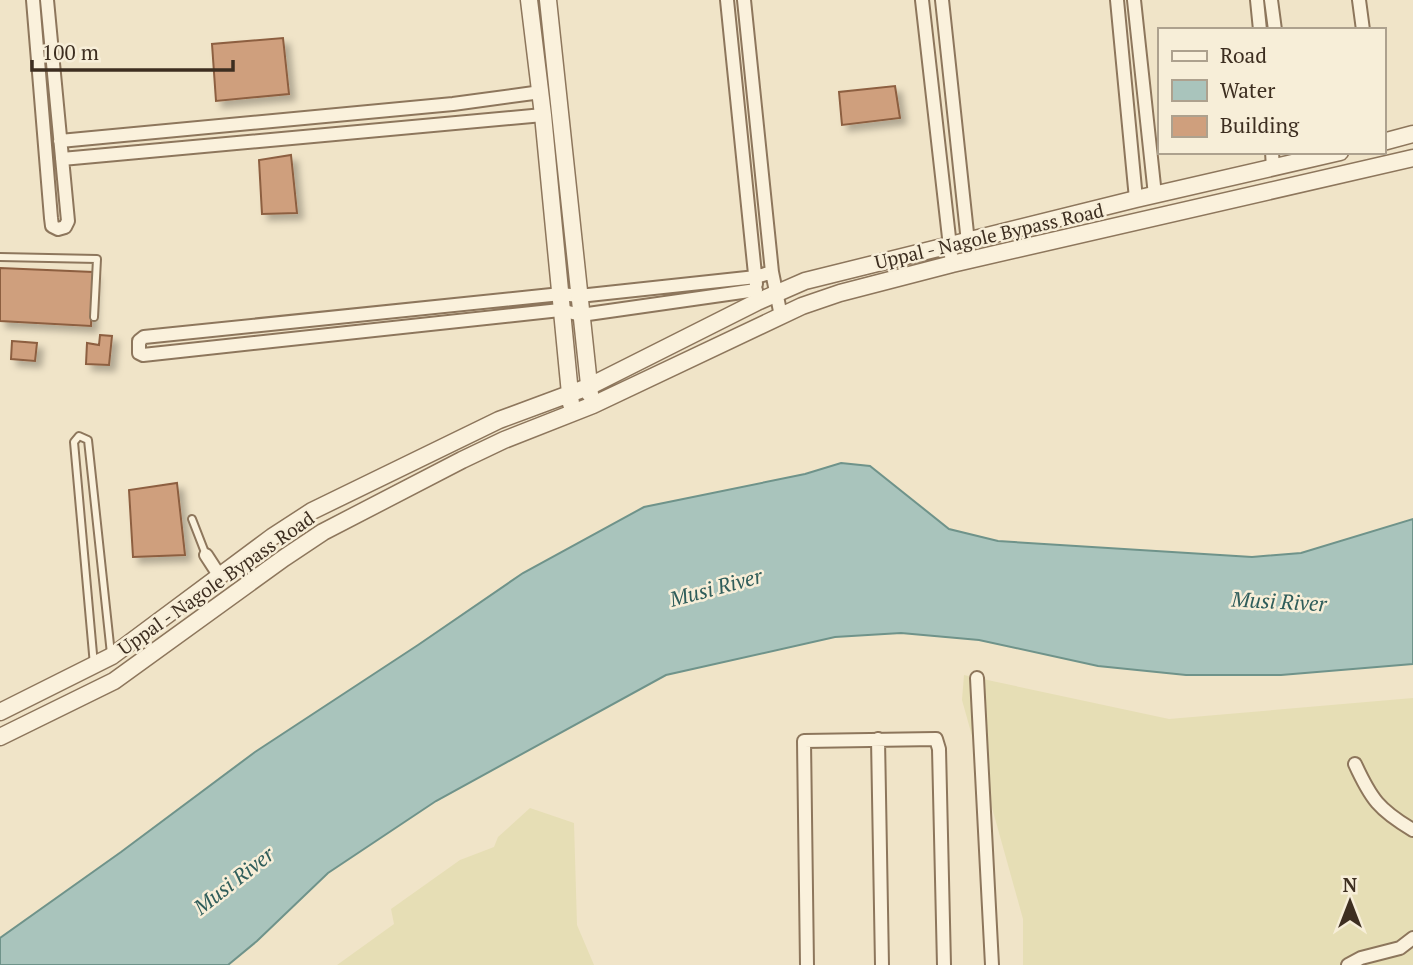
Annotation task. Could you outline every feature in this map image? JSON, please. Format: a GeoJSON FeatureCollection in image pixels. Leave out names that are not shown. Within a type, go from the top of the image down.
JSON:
{"type":"FeatureCollection","features":[{"type":"Feature","properties":{"kind":"street"},"geometry":{"type":"LineString","coordinates":[[33,0],[51,219],[52,226],[58,229],[65,227],[68,221],[47,0]]}},
{"type":"Feature","properties":{"kind":"street"},"geometry":{"type":"LineString","coordinates":[[529,0],[541,92],[572,414]]}},
{"type":"Feature","properties":{"kind":"street"},"geometry":{"type":"LineString","coordinates":[[548,0],[588,387],[593,405]]}},
{"type":"Feature","properties":{"kind":"street"},"geometry":{"type":"LineString","coordinates":[[727,0],[756,290]]}},
{"type":"Feature","properties":{"kind":"street"},"geometry":{"type":"LineString","coordinates":[[744,0],[770,256],[781,316]]}},
{"type":"Feature","properties":{"kind":"street"},"geometry":{"type":"LineString","coordinates":[[922,0],[952,264]]}},
{"type":"Feature","properties":{"kind":"street"},"geometry":{"type":"LineString","coordinates":[[942,0],[970,261]]}},
{"type":"Feature","properties":{"kind":"street"},"geometry":{"type":"LineString","coordinates":[[1117,0],[1136,199]]}},
{"type":"Feature","properties":{"kind":"street"},"geometry":{"type":"LineString","coordinates":[[1134,0],[1155,195]]}},
{"type":"Feature","properties":{"kind":"street"},"geometry":{"type":"LineString","coordinates":[[1256,0],[1260,28]]}},
{"type":"Feature","properties":{"kind":"street"},"geometry":{"type":"LineString","coordinates":[[1272,0],[1275,28]]}},
{"type":"Feature","properties":{"kind":"street"},"geometry":{"type":"LineString","coordinates":[[1359,0],[1363,28]]}},
{"type":"Feature","properties":{"kind":"street"},"geometry":{"type":"LineString","coordinates":[[60,141],[453,104],[541,92]]}},
{"type":"Feature","properties":{"kind":"street"},"geometry":{"type":"LineString","coordinates":[[62,159],[543,115]]}},
{"type":"Feature","properties":{"kind":"street"},"geometry":{"type":"LineString","coordinates":[[1385,141],[1413,134]]}},
{"type":"Feature","properties":{"kind":"street","name":"Uppal - Nagole Bypass Road"},"geometry":{"type":"LineString","coordinates":[[0,712],[112,656],[219,575],[312,511],[499,420],[588,387],[756,290],[778,292],[805,281],[1155,195],[1280,159],[1323,154]]}},
{"type":"Feature","properties":{"kind":"street","name":"Uppal - Nagole Bypass Road"},"geometry":{"type":"LineString","coordinates":[[0,737],[114,681],[323,532],[463,460],[593,405],[781,316],[840,293],[952,264],[1413,158]]}},
{"type":"Feature","properties":{"kind":"street"},"geometry":{"type":"LineString","coordinates":[[751,232],[770,256]]}},
{"type":"Feature","properties":{"kind":"street"},"geometry":{"type":"LineString","coordinates":[[756,290],[579,296],[561,302],[143,355],[139,353],[139,341],[144,337],[561,302],[581,315],[756,290],[772,272]]}},
{"type":"Feature","properties":{"kind":"street"},"geometry":{"type":"LineString","coordinates":[[205,555],[219,575]]}},
{"type":"Feature","properties":{"kind":"street"},"geometry":{"type":"LineString","coordinates":[[977,678],[992,965]]}},
{"type":"Feature","properties":{"kind":"street"},"geometry":{"type":"LineString","coordinates":[[807,965],[804,741],[878,739],[936,739],[939,749],[944,965]]}},
{"type":"Feature","properties":{"kind":"street"},"geometry":{"type":"LineString","coordinates":[[878,739],[883,965]]}},
{"type":"Feature","properties":{"kind":"street"},"geometry":{"type":"LineString","coordinates":[[1354,764],[1377,804],[1387,814],[1413,830]]}},
{"type":"Feature","properties":{"kind":"street"},"geometry":{"type":"LineString","coordinates":[[1348,965],[1361,958],[1400,948],[1413,938]]}},
{"type":"Feature","properties":{"kind":"lane"},"geometry":{"type":"LineString","coordinates":[[0,257],[97,260],[94,317]]}},
{"type":"Feature","properties":{"kind":"lane"},"geometry":{"type":"LineString","coordinates":[[94,666],[74,442],[79,436],[88,440],[112,656]]}},
{"type":"Feature","properties":{"kind":"lane"},"geometry":{"type":"LineString","coordinates":[[192,519],[205,555]]}},
{"type":"Feature","properties":{"kind":"shaded area"},"geometry":{"type":"Polygon","coordinates":[[[964,675],[1169,719],[1413,698],[1413,965],[1023,965],[1023,919],[962,700],[964,675]]]}},
{"type":"Feature","properties":{"kind":"shaded area"},"geometry":{"type":"Polygon","coordinates":[[[530,808],[574,823],[577,925],[594,965],[337,965],[394,924],[391,909],[460,860],[494,847],[498,837],[530,808]]]}},
{"type":"Feature","properties":{"kind":"water","name":"Musi River"},"geometry":{"type":"Polygon","coordinates":[[[841,463],[870,466],[949,529],[998,541],[1252,557],[1301,553],[1413,519],[1413,664],[1281,675],[1186,675],[1098,666],[979,640],[901,633],[835,637],[666,675],[436,801],[328,873],[228,965],[0,965],[0,938],[255,752],[523,573],[644,507],[805,474],[841,463]]]}},
{"type":"Feature","properties":{"kind":"building"},"geometry":{"type":"Polygon","coordinates":[[[283,38],[289,94],[216,101],[212,44],[283,38]]]}},
{"type":"Feature","properties":{"kind":"building"},"geometry":{"type":"Polygon","coordinates":[[[895,86],[900,118],[842,125],[839,92],[895,86]]]}},
{"type":"Feature","properties":{"kind":"building"},"geometry":{"type":"Polygon","coordinates":[[[291,155],[297,213],[262,214],[259,160],[291,155]]]}},
{"type":"Feature","properties":{"kind":"building"},"geometry":{"type":"Polygon","coordinates":[[[0,268],[93,272],[91,326],[0,321],[0,268]]]}},
{"type":"Feature","properties":{"kind":"building"},"geometry":{"type":"Polygon","coordinates":[[[100,335],[112,336],[109,365],[86,364],[87,343],[99,345],[100,335]]]}},
{"type":"Feature","properties":{"kind":"building"},"geometry":{"type":"Polygon","coordinates":[[[12,341],[37,343],[35,361],[11,359],[12,341]]]}},
{"type":"Feature","properties":{"kind":"building"},"geometry":{"type":"Polygon","coordinates":[[[177,483],[185,555],[133,557],[129,490],[177,483]]]}}]}
